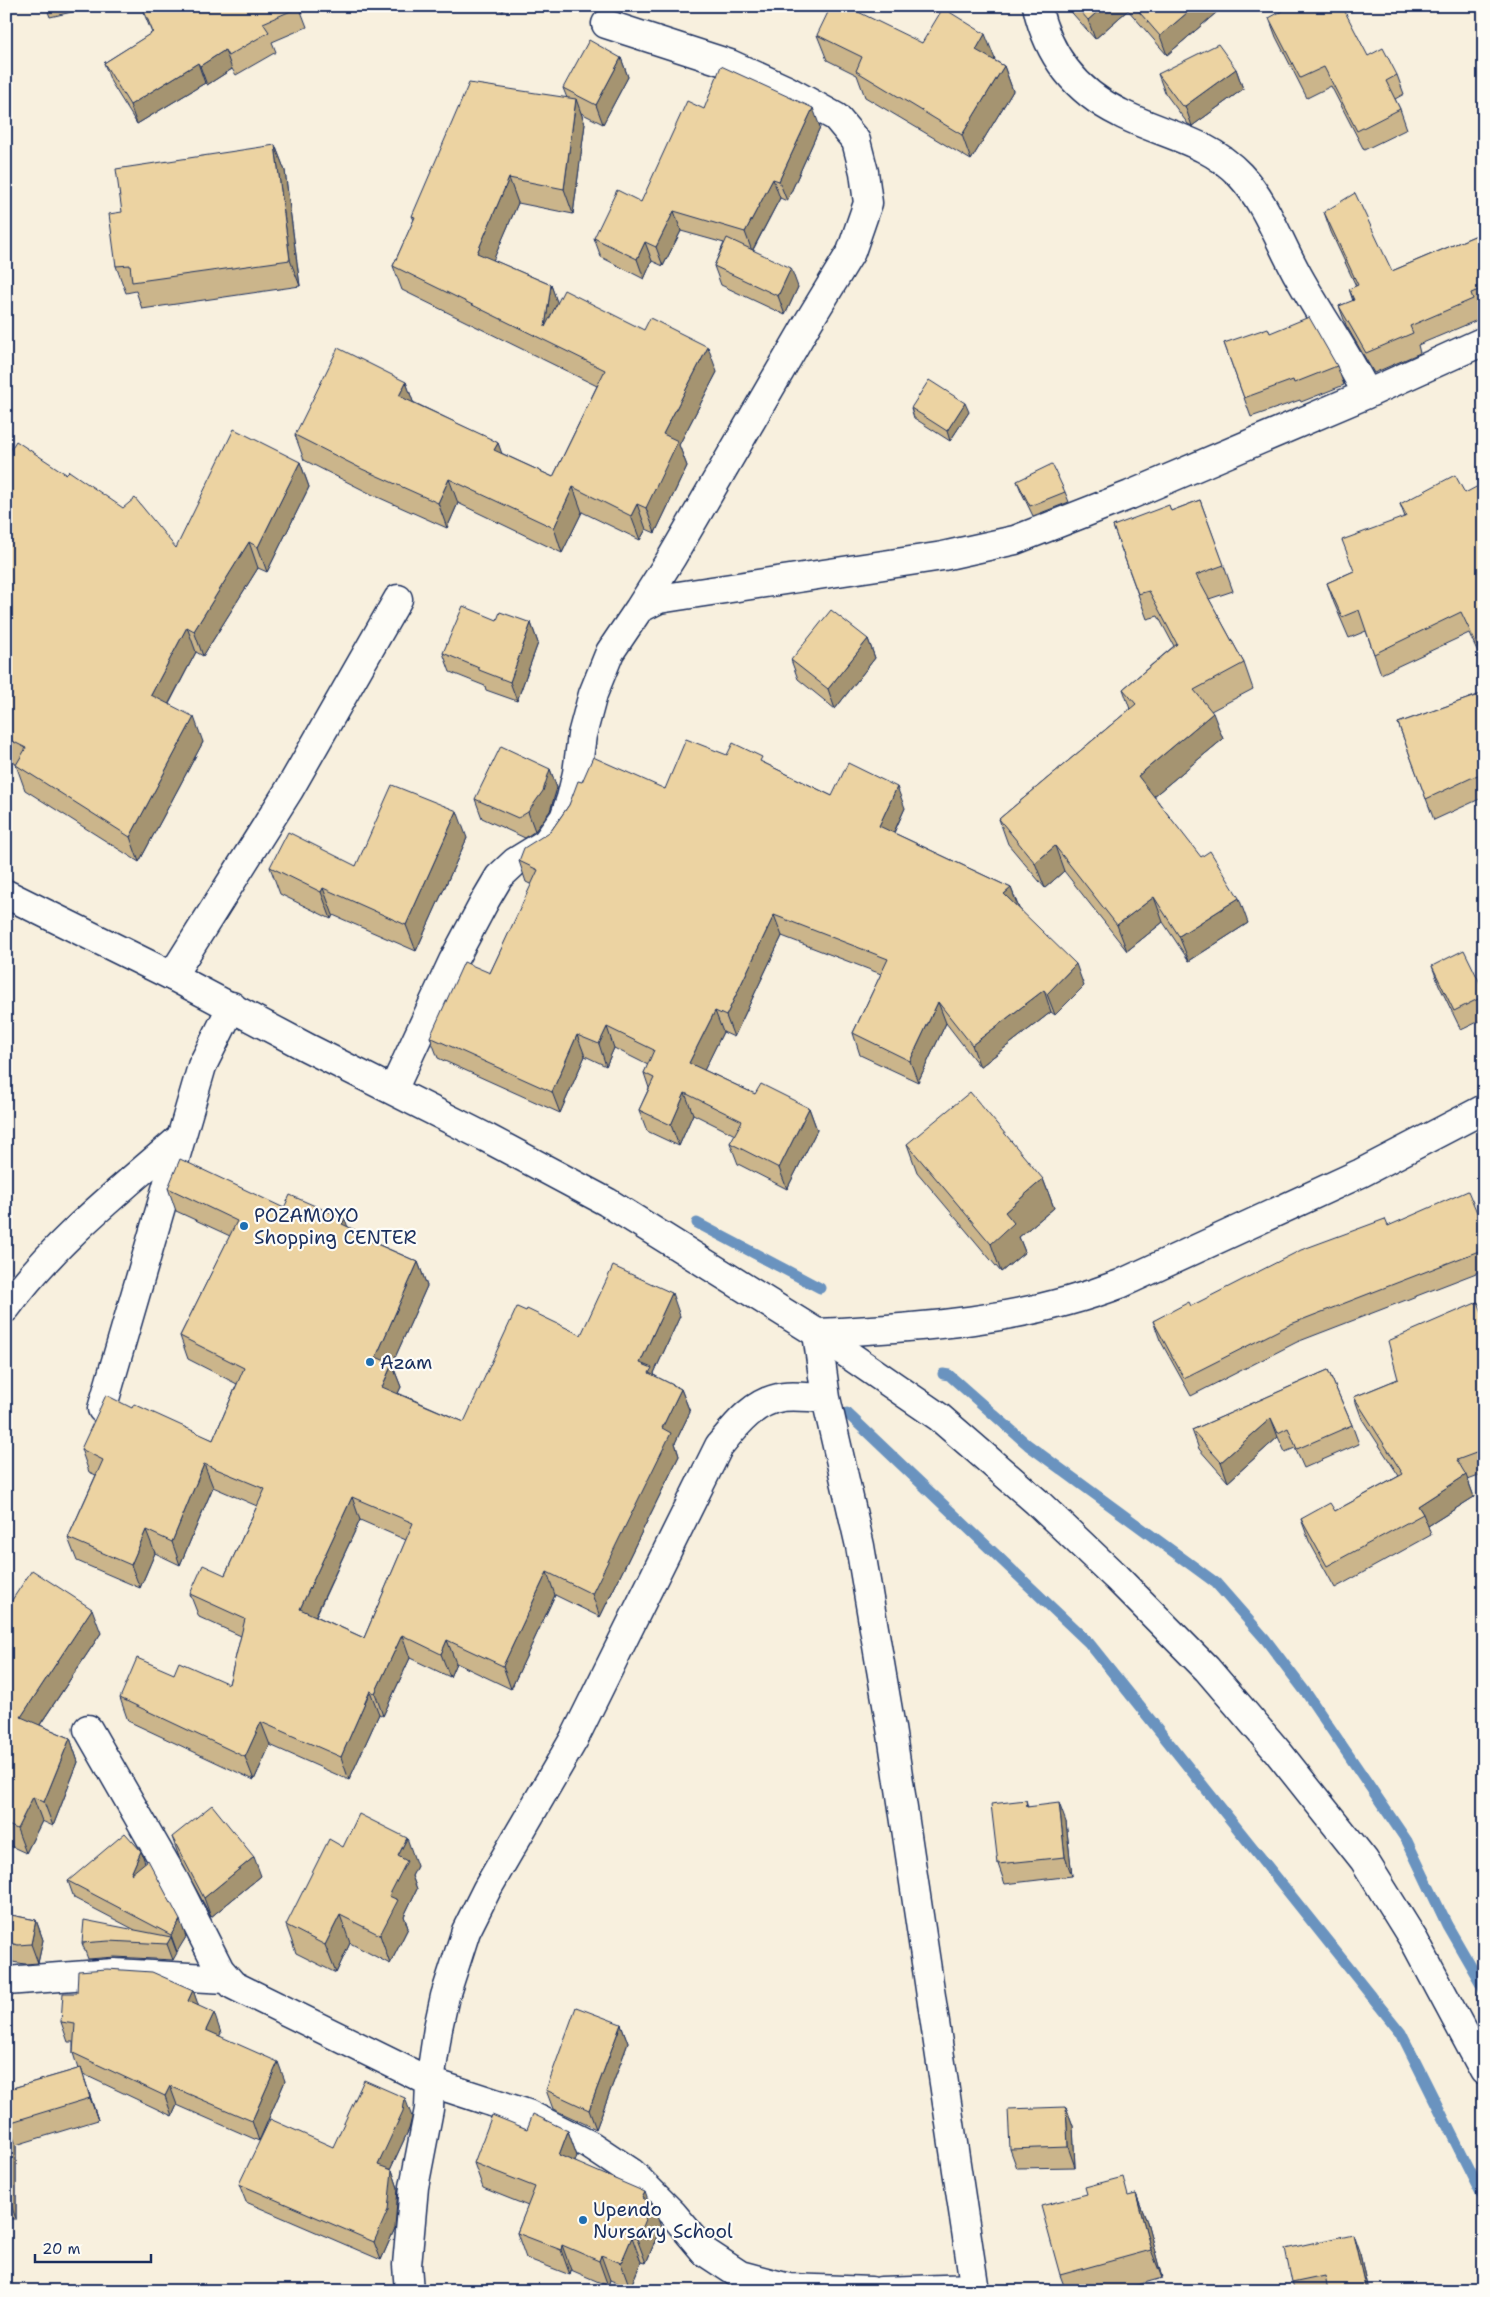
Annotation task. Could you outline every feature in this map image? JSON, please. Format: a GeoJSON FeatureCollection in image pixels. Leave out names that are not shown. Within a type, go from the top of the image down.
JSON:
{"type":"FeatureCollection","features":[{"type":"Feature","properties":{"kind":"street"},"geometry":{"type":"LineString","coordinates":[[1038,6],[1048,40],[1064,69],[1085,90],[1120,113],[1202,146],[1223,160],[1241,176],[1265,210],[1299,278],[1346,353],[1367,394]]}},
{"type":"Feature","properties":{"kind":"street"},"geometry":{"type":"LineString","coordinates":[[393,1090],[453,961],[486,899],[500,877],[515,862],[546,844],[564,818],[577,773],[582,735],[593,694],[610,652],[672,557],[851,252],[868,202],[864,172],[856,140],[836,117],[787,90],[730,64],[606,24]]}},
{"type":"Feature","properties":{"kind":"street"},"geometry":{"type":"LineString","coordinates":[[639,609],[659,600],[678,596],[943,556],[1015,540],[1079,516],[1367,394],[1484,341]]}},
{"type":"Feature","properties":{"kind":"street"},"geometry":{"type":"LineString","coordinates":[[172,976],[289,790],[398,599]]}},
{"type":"Feature","properties":{"kind":"street"},"geometry":{"type":"LineString","coordinates":[[6,894],[232,1006],[607,1202],[817,1333],[939,1417],[1037,1502],[1116,1577],[1208,1669],[1278,1752],[1364,1860],[1415,1942],[1484,2071]]}},
{"type":"Feature","properties":{"kind":"street"},"geometry":{"type":"LineString","coordinates":[[102,1409],[179,1139],[202,1066],[232,1006]]}},
{"type":"Feature","properties":{"kind":"street"},"geometry":{"type":"LineString","coordinates":[[817,1333],[891,1330],[992,1318],[1082,1299],[1120,1284],[1361,1173],[1484,1109]]}},
{"type":"Feature","properties":{"kind":"street"},"geometry":{"type":"LineString","coordinates":[[6,1308],[21,1287],[66,1240],[179,1139]]}},
{"type":"Feature","properties":{"kind":"street"},"geometry":{"type":"LineString","coordinates":[[817,1333],[826,1398],[860,1546],[891,1728],[974,2290],[881,2291]]}},
{"type":"Feature","properties":{"kind":"street"},"geometry":{"type":"LineString","coordinates":[[409,2291],[407,2265],[414,2187],[429,2109],[430,2082],[445,1996],[466,1931],[487,1889],[574,1739],[719,1446],[737,1422],[757,1406],[783,1397],[826,1398]]}},
{"type":"Feature","properties":{"kind":"street"},"geometry":{"type":"LineString","coordinates":[[88,1729],[174,1879],[220,1970],[227,1979],[243,1991],[430,2082],[528,2114],[590,2145],[632,2173],[673,2214],[705,2252],[740,2275],[789,2288],[872,2291]]}},
{"type":"Feature","properties":{"kind":"street"},"geometry":{"type":"LineString","coordinates":[[6,1981],[114,1973],[227,1979]]}},
{"type":"Feature","properties":{"kind":"building"},"geometry":{"type":"Polygon","coordinates":[[[142,6],[300,7],[263,23],[269,32],[228,56],[225,50],[200,66],[198,63],[130,105],[104,63],[153,32],[142,6]]]}},
{"type":"Feature","properties":{"kind":"building"},"geometry":{"type":"Polygon","coordinates":[[[831,6],[846,6],[922,43],[943,8],[985,34],[976,50],[1004,66],[962,135],[856,71],[862,57],[817,35],[831,6]]]}},
{"type":"Feature","properties":{"kind":"building"},"geometry":{"type":"Polygon","coordinates":[[[1076,6],[1104,6],[1088,20],[1076,6]]]}},
{"type":"Feature","properties":{"kind":"building"},"geometry":{"type":"Polygon","coordinates":[[[1134,6],[1195,6],[1160,36],[1134,6]]]}},
{"type":"Feature","properties":{"kind":"building"},"geometry":{"type":"Polygon","coordinates":[[[1291,6],[1342,6],[1368,56],[1383,48],[1397,75],[1386,81],[1400,109],[1357,131],[1324,67],[1300,78],[1269,18],[1291,6]]]}},
{"type":"Feature","properties":{"kind":"building"},"geometry":{"type":"Polygon","coordinates":[[[589,40],[621,58],[596,105],[563,88],[589,40]]]}},
{"type":"Feature","properties":{"kind":"building"},"geometry":{"type":"Polygon","coordinates":[[[1218,44],[1236,69],[1185,106],[1181,105],[1158,74],[1218,44]]]}},
{"type":"Feature","properties":{"kind":"building"},"geometry":{"type":"Polygon","coordinates":[[[721,66],[813,108],[779,181],[773,179],[745,232],[674,211],[656,247],[645,242],[637,259],[594,238],[617,190],[641,202],[687,101],[704,109],[721,66]]]}},
{"type":"Feature","properties":{"kind":"building"},"geometry":{"type":"Polygon","coordinates":[[[469,83],[576,99],[564,189],[509,178],[477,253],[551,285],[545,327],[564,290],[644,330],[650,318],[708,347],[663,434],[678,441],[646,508],[637,504],[631,516],[573,487],[554,528],[449,479],[438,503],[362,469],[295,435],[338,348],[406,382],[399,396],[491,439],[498,443],[494,450],[553,477],[605,370],[393,266],[415,217],[412,216],[469,83]]]}},
{"type":"Feature","properties":{"kind":"building"},"geometry":{"type":"Polygon","coordinates":[[[275,145],[290,260],[132,282],[130,265],[116,266],[109,214],[122,212],[116,169],[275,145]]]}},
{"type":"Feature","properties":{"kind":"building"},"geometry":{"type":"Polygon","coordinates":[[[1355,193],[1392,271],[1484,232],[1484,288],[1471,293],[1473,299],[1410,326],[1413,333],[1366,353],[1339,306],[1354,300],[1349,289],[1358,285],[1324,212],[1355,193]]]}},
{"type":"Feature","properties":{"kind":"building"},"geometry":{"type":"Polygon","coordinates":[[[727,238],[791,268],[778,296],[714,266],[727,238]]]}},
{"type":"Feature","properties":{"kind":"building"},"geometry":{"type":"Polygon","coordinates":[[[1309,317],[1337,366],[1294,383],[1293,380],[1244,398],[1224,343],[1268,328],[1270,333],[1309,317]]]}},
{"type":"Feature","properties":{"kind":"building"},"geometry":{"type":"Polygon","coordinates":[[[929,380],[965,403],[947,431],[911,408],[929,380]]]}},
{"type":"Feature","properties":{"kind":"building"},"geometry":{"type":"Polygon","coordinates":[[[234,429],[300,462],[258,547],[249,542],[194,631],[187,627],[151,695],[194,717],[130,837],[16,765],[26,748],[6,738],[6,457],[16,441],[66,474],[69,471],[123,508],[135,498],[176,548],[234,429]]]}},
{"type":"Feature","properties":{"kind":"building"},"geometry":{"type":"Polygon","coordinates":[[[1052,464],[1065,492],[1030,506],[1017,481],[1052,464]]]}},
{"type":"Feature","properties":{"kind":"building"},"geometry":{"type":"Polygon","coordinates":[[[1455,475],[1465,493],[1482,484],[1484,487],[1484,660],[1461,612],[1374,654],[1359,610],[1342,617],[1327,583],[1354,571],[1342,540],[1407,516],[1400,504],[1455,475]]]}},
{"type":"Feature","properties":{"kind":"building"},"geometry":{"type":"Polygon","coordinates":[[[1200,500],[1224,565],[1196,575],[1244,663],[1194,690],[1213,713],[1138,776],[1201,857],[1210,851],[1239,898],[1179,936],[1154,897],[1117,925],[1055,846],[1035,863],[999,819],[1136,704],[1123,689],[1177,644],[1149,591],[1138,594],[1113,526],[1169,505],[1171,511],[1200,500]]]}},
{"type":"Feature","properties":{"kind":"building"},"geometry":{"type":"Polygon","coordinates":[[[463,606],[497,620],[500,612],[531,623],[510,682],[443,653],[463,606]]]}},
{"type":"Feature","properties":{"kind":"building"},"geometry":{"type":"Polygon","coordinates":[[[831,610],[868,639],[828,689],[791,660],[831,610]]]}},
{"type":"Feature","properties":{"kind":"building"},"geometry":{"type":"Polygon","coordinates":[[[1484,693],[1484,772],[1426,799],[1398,723],[1484,693]]]}},
{"type":"Feature","properties":{"kind":"building"},"geometry":{"type":"Polygon","coordinates":[[[686,739],[727,755],[733,743],[762,757],[760,761],[832,796],[848,763],[897,787],[879,826],[1011,888],[1004,894],[1076,964],[1047,994],[1044,990],[972,1045],[938,1002],[910,1061],[853,1033],[888,959],[774,915],[726,1016],[715,1011],[689,1063],[755,1094],[761,1084],[809,1108],[779,1168],[730,1143],[742,1121],[685,1093],[671,1125],[639,1110],[654,1078],[644,1073],[654,1050],[607,1027],[599,1044],[577,1035],[552,1092],[430,1037],[464,962],[490,973],[538,870],[519,861],[524,848],[551,831],[569,805],[578,781],[582,782],[593,757],[665,789],[686,739]]]}},
{"type":"Feature","properties":{"kind":"building"},"geometry":{"type":"Polygon","coordinates":[[[501,746],[550,769],[543,791],[528,812],[518,818],[475,799],[501,746]]]}},
{"type":"Feature","properties":{"kind":"building"},"geometry":{"type":"Polygon","coordinates":[[[392,785],[457,811],[406,925],[323,888],[321,892],[270,867],[288,832],[356,866],[392,785]]]}},
{"type":"Feature","properties":{"kind":"building"},"geometry":{"type":"Polygon","coordinates":[[[1464,950],[1484,991],[1484,996],[1454,1011],[1432,966],[1464,950]]]}},
{"type":"Feature","properties":{"kind":"building"},"geometry":{"type":"Polygon","coordinates":[[[970,1092],[1043,1179],[1005,1212],[1014,1223],[991,1244],[907,1144],[970,1092]]]}},
{"type":"Feature","properties":{"kind":"building"},"geometry":{"type":"Polygon","coordinates":[[[180,1159],[284,1208],[290,1195],[345,1219],[342,1224],[374,1239],[372,1242],[418,1262],[376,1357],[392,1364],[382,1387],[464,1422],[517,1307],[526,1311],[527,1309],[581,1335],[613,1266],[672,1293],[640,1363],[652,1368],[649,1373],[681,1389],[662,1428],[671,1433],[592,1594],[547,1572],[503,1666],[447,1640],[441,1654],[402,1635],[375,1693],[370,1691],[341,1757],[261,1722],[245,1757],[120,1698],[137,1658],[174,1674],[179,1662],[229,1684],[245,1619],[190,1594],[203,1565],[225,1575],[265,1489],[204,1464],[172,1542],[146,1530],[131,1565],[68,1538],[103,1460],[81,1449],[106,1395],[132,1408],[134,1404],[213,1440],[244,1368],[180,1336],[237,1221],[168,1188],[180,1159]],[[352,1497],[300,1609],[364,1638],[413,1523],[352,1497]]]}},
{"type":"Feature","properties":{"kind":"building"},"geometry":{"type":"Polygon","coordinates":[[[1468,1191],[1484,1229],[1484,1249],[1291,1324],[1184,1378],[1153,1321],[1189,1302],[1191,1306],[1301,1250],[1385,1219],[1388,1226],[1468,1191]]]}},
{"type":"Feature","properties":{"kind":"building"},"geometry":{"type":"Polygon","coordinates":[[[1478,1302],[1484,1317],[1484,1450],[1457,1460],[1466,1475],[1418,1506],[1423,1514],[1327,1566],[1301,1519],[1330,1503],[1335,1511],[1403,1474],[1354,1397],[1398,1379],[1388,1341],[1478,1302]]]}},
{"type":"Feature","properties":{"kind":"building"},"geometry":{"type":"Polygon","coordinates":[[[1328,1370],[1352,1425],[1297,1449],[1288,1428],[1278,1433],[1271,1418],[1221,1462],[1192,1430],[1328,1370]]]}},
{"type":"Feature","properties":{"kind":"building"},"geometry":{"type":"Polygon","coordinates":[[[32,1570],[92,1609],[21,1717],[70,1738],[44,1802],[33,1797],[17,1829],[6,1824],[6,1609],[32,1570]]]}},
{"type":"Feature","properties":{"kind":"building"},"geometry":{"type":"Polygon","coordinates":[[[1026,1800],[1027,1807],[1059,1803],[1065,1857],[998,1864],[991,1804],[1026,1800]]]}},
{"type":"Feature","properties":{"kind":"building"},"geometry":{"type":"Polygon","coordinates":[[[212,1805],[254,1857],[204,1898],[172,1837],[212,1805]]]}},
{"type":"Feature","properties":{"kind":"building"},"geometry":{"type":"Polygon","coordinates":[[[359,1814],[407,1838],[398,1856],[407,1861],[389,1896],[398,1900],[380,1935],[340,1915],[325,1945],[286,1925],[329,1839],[343,1847],[359,1814]]]}},
{"type":"Feature","properties":{"kind":"building"},"geometry":{"type":"Polygon","coordinates":[[[125,1833],[141,1851],[131,1874],[148,1860],[180,1920],[171,1935],[68,1881],[125,1833]]]}},
{"type":"Feature","properties":{"kind":"building"},"geometry":{"type":"Polygon","coordinates":[[[6,1914],[36,1920],[31,1944],[18,1945],[6,1942],[6,1914]]]}},
{"type":"Feature","properties":{"kind":"building"},"geometry":{"type":"Polygon","coordinates":[[[84,1920],[171,1937],[167,1944],[109,1941],[82,1943],[84,1920]]]}},
{"type":"Feature","properties":{"kind":"building"},"geometry":{"type":"Polygon","coordinates":[[[107,1969],[152,1972],[193,1990],[188,2001],[214,2013],[206,2030],[278,2062],[252,2121],[170,2086],[165,2096],[73,2053],[75,2024],[61,2022],[63,1993],[77,1993],[78,1971],[107,1969]]]}},
{"type":"Feature","properties":{"kind":"building"},"geometry":{"type":"Polygon","coordinates":[[[576,2007],[621,2024],[589,2110],[546,2090],[576,2007]]]}},
{"type":"Feature","properties":{"kind":"building"},"geometry":{"type":"Polygon","coordinates":[[[81,2068],[90,2098],[8,2123],[8,2197],[6,2197],[6,2090],[81,2068]]]}},
{"type":"Feature","properties":{"kind":"building"},"geometry":{"type":"Polygon","coordinates":[[[364,2080],[405,2098],[403,2111],[378,2165],[392,2170],[388,2210],[374,2242],[239,2184],[270,2119],[333,2147],[364,2080]]]}},
{"type":"Feature","properties":{"kind":"building"},"geometry":{"type":"Polygon","coordinates":[[[1066,2107],[1068,2147],[1010,2149],[1008,2109],[1066,2107]]]}},
{"type":"Feature","properties":{"kind":"building"},"geometry":{"type":"Polygon","coordinates":[[[533,2114],[568,2131],[559,2155],[645,2192],[642,2198],[652,2202],[637,2239],[632,2237],[621,2263],[601,2255],[599,2261],[562,2245],[561,2250],[517,2233],[535,2187],[474,2163],[492,2115],[527,2129],[533,2114]]]}},
{"type":"Feature","properties":{"kind":"building"},"geometry":{"type":"Polygon","coordinates":[[[1123,2177],[1128,2196],[1136,2194],[1151,2250],[1060,2275],[1041,2206],[1087,2194],[1085,2187],[1123,2177]]]}},
{"type":"Feature","properties":{"kind":"building"},"geometry":{"type":"Polygon","coordinates":[[[1353,2234],[1366,2291],[1328,2291],[1325,2276],[1292,2283],[1285,2249],[1353,2234]]]}},
{"type":"Feature","properties":{"kind":"waterway"},"geometry":{"type":"LineString","coordinates":[[697,1223],[820,1288]]}},
{"type":"Feature","properties":{"kind":"waterway"},"geometry":{"type":"LineString","coordinates":[[943,1374],[949,1375],[1028,1445],[1216,1583],[1266,1640],[1307,1694],[1407,1841],[1447,1925],[1484,1989]]}},
{"type":"Feature","properties":{"kind":"waterway"},"geometry":{"type":"LineString","coordinates":[[847,1413],[1089,1643],[1401,2033],[1484,2199]]}},
{"type":"Feature","properties":{"kind":"place","name":"POZAMOYO Shopping CENTER"},"geometry":{"type":"Point","coordinates":[244,1226]}},
{"type":"Feature","properties":{"kind":"place","name":"Azam"},"geometry":{"type":"Point","coordinates":[370,1362]}},
{"type":"Feature","properties":{"kind":"place","name":"Upendo Nursary School"},"geometry":{"type":"Point","coordinates":[583,2220]}}]}
